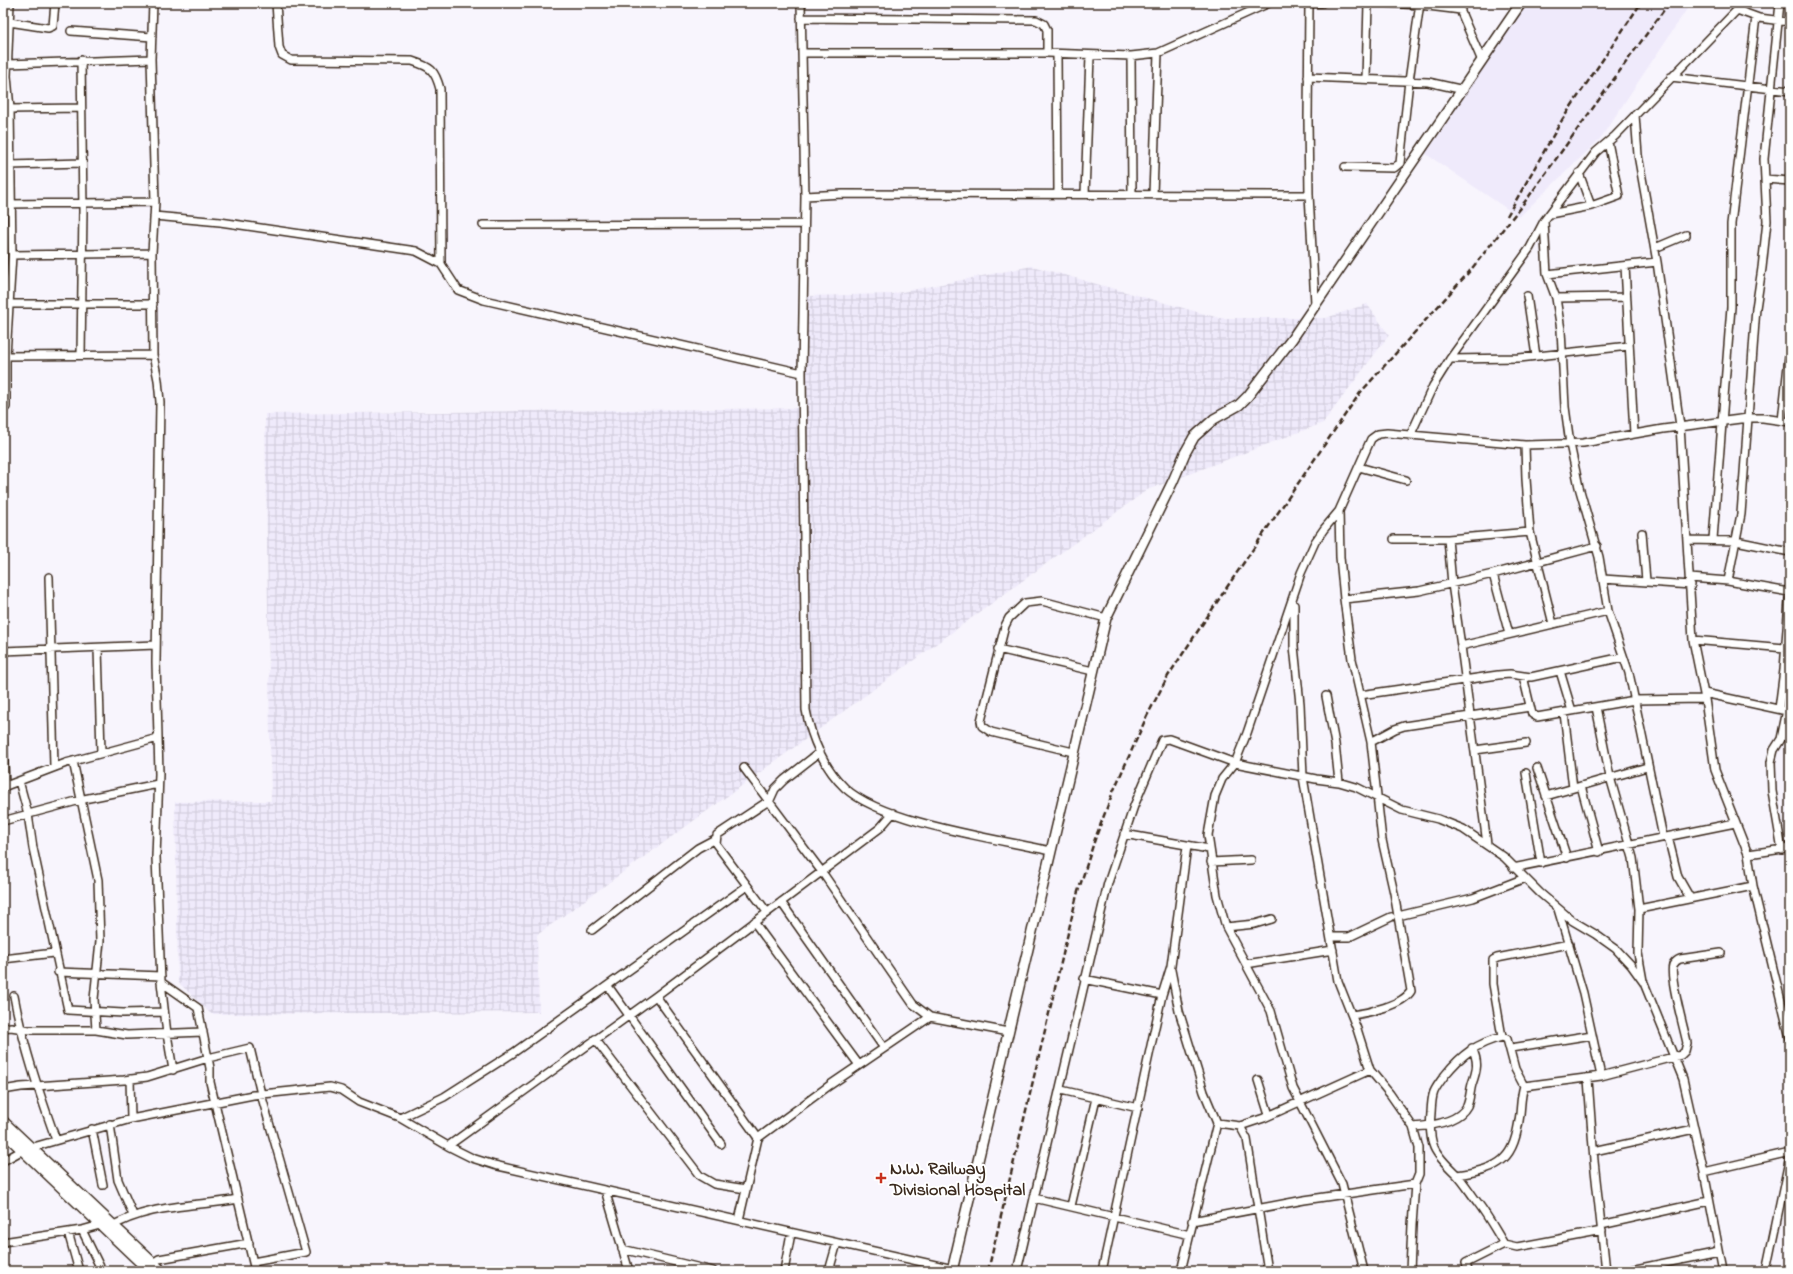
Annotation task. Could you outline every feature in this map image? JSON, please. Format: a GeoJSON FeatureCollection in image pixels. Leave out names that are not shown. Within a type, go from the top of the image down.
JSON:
{"type":"FeatureCollection","features":[{"type":"Feature","properties":{"kind":"street"},"geometry":{"type":"LineString","coordinates":[[6,407],[4,356],[7,270],[12,255],[10,165],[6,132],[10,109],[5,76],[8,64],[6,21],[10,3]]}},
{"type":"Feature","properties":{"kind":"street"},"geometry":{"type":"LineString","coordinates":[[6,21],[48,28],[53,26],[55,3]]}},
{"type":"Feature","properties":{"kind":"street"},"geometry":{"type":"LineString","coordinates":[[152,3],[151,59],[155,202],[152,253],[153,355],[158,380],[160,402],[156,645],[158,738],[156,857],[161,979],[164,1012],[173,1070]]}},
{"type":"Feature","properties":{"kind":"street"},"geometry":{"type":"LineString","coordinates":[[276,3],[279,47],[282,55],[292,60],[412,61],[427,65],[436,74],[440,89],[441,264]]}},
{"type":"Feature","properties":{"kind":"street"},"geometry":{"type":"LineString","coordinates":[[801,3],[805,196],[802,373],[806,710],[809,726],[820,752],[834,775],[846,788],[871,804],[893,813],[933,825],[1051,851]]}},
{"type":"Feature","properties":{"kind":"street"},"geometry":{"type":"LineString","coordinates":[[802,53],[1047,53],[1090,56],[1131,56],[1158,53],[1270,3]]}},
{"type":"Feature","properties":{"kind":"street"},"geometry":{"type":"LineString","coordinates":[[1315,303],[1309,195],[1309,3],[1322,3]]}},
{"type":"Feature","properties":{"kind":"street"},"geometry":{"type":"LineString","coordinates":[[1366,79],[1368,3]]}},
{"type":"Feature","properties":{"kind":"street"},"geometry":{"type":"LineString","coordinates":[[1387,3],[1448,5],[1461,10]]}},
{"type":"Feature","properties":{"kind":"street"},"geometry":{"type":"LineString","coordinates":[[1457,3],[1482,61]]}},
{"type":"Feature","properties":{"kind":"street"},"geometry":{"type":"LineString","coordinates":[[3,1161],[23,1150],[32,1147],[131,1119],[261,1094],[330,1087],[341,1090],[359,1102],[400,1118],[472,1158],[494,1165],[952,1270],[1106,618],[1194,437],[1214,419],[1228,412],[1248,396],[1292,339],[1315,303],[1464,90],[1522,3]]}},
{"type":"Feature","properties":{"kind":"street"},"geometry":{"type":"LineString","coordinates":[[1410,436],[1430,392],[1450,359],[1530,248],[1544,221],[1579,173],[1596,152],[1635,115],[1744,3]]}},
{"type":"Feature","properties":{"kind":"street"},"geometry":{"type":"LineString","coordinates":[[1728,581],[1741,514],[1756,308],[1767,221],[1764,159],[1780,3]]}},
{"type":"Feature","properties":{"kind":"street"},"geometry":{"type":"LineString","coordinates":[[1345,167],[1394,168],[1398,166],[1420,4]]}},
{"type":"Feature","properties":{"kind":"street"},"geometry":{"type":"LineString","coordinates":[[1737,10],[1756,17],[1790,22]]}},
{"type":"Feature","properties":{"kind":"street"},"geometry":{"type":"LineString","coordinates":[[1713,539],[1731,307],[1731,224],[1756,17]]}},
{"type":"Feature","properties":{"kind":"street"},"geometry":{"type":"LineString","coordinates":[[801,18],[1036,20],[1044,24],[1047,30],[1047,53]]}},
{"type":"Feature","properties":{"kind":"street"},"geometry":{"type":"LineString","coordinates":[[71,30],[152,37]]}},
{"type":"Feature","properties":{"kind":"street"},"geometry":{"type":"LineString","coordinates":[[1153,194],[1158,53]]}},
{"type":"Feature","properties":{"kind":"street"},"geometry":{"type":"LineString","coordinates":[[1057,54],[1058,194]]}},
{"type":"Feature","properties":{"kind":"street"},"geometry":{"type":"LineString","coordinates":[[1085,194],[1090,56]]}},
{"type":"Feature","properties":{"kind":"street"},"geometry":{"type":"LineString","coordinates":[[1131,56],[1132,194]]}},
{"type":"Feature","properties":{"kind":"street"},"geometry":{"type":"LineString","coordinates":[[8,64],[81,60],[151,59]]}},
{"type":"Feature","properties":{"kind":"street"},"geometry":{"type":"LineString","coordinates":[[81,60],[83,254],[82,355]]}},
{"type":"Feature","properties":{"kind":"street"},"geometry":{"type":"LineString","coordinates":[[1308,77],[1409,81],[1442,84],[1464,90]]}},
{"type":"Feature","properties":{"kind":"street"},"geometry":{"type":"LineString","coordinates":[[1671,77],[1790,91]]}},
{"type":"Feature","properties":{"kind":"street"},"geometry":{"type":"LineString","coordinates":[[10,109],[81,108]]}},
{"type":"Feature","properties":{"kind":"street"},"geometry":{"type":"LineString","coordinates":[[1635,115],[1638,155],[1655,248],[1680,426],[1693,640],[1704,696],[1715,770],[1748,854],[1753,886],[1790,1038]]}},
{"type":"Feature","properties":{"kind":"street"},"geometry":{"type":"LineString","coordinates":[[1550,214],[1591,206],[1619,196],[1608,142]]}},
{"type":"Feature","properties":{"kind":"street"},"geometry":{"type":"LineString","coordinates":[[10,165],[82,163]]}},
{"type":"Feature","properties":{"kind":"street"},"geometry":{"type":"LineString","coordinates":[[1579,173],[1591,206]]}},
{"type":"Feature","properties":{"kind":"street"},"geometry":{"type":"LineString","coordinates":[[1765,179],[1790,181]]}},
{"type":"Feature","properties":{"kind":"street"},"geometry":{"type":"LineString","coordinates":[[805,196],[843,194],[1309,195]]}},
{"type":"Feature","properties":{"kind":"street"},"geometry":{"type":"LineString","coordinates":[[11,204],[155,202]]}},
{"type":"Feature","properties":{"kind":"street"},"geometry":{"type":"LineString","coordinates":[[154,216],[220,222],[416,251],[441,264],[458,290],[484,300],[802,373]]}},
{"type":"Feature","properties":{"kind":"street"},"geometry":{"type":"LineString","coordinates":[[1544,221],[1547,274],[1556,298],[1562,352],[1565,407],[1570,444],[1579,487],[1597,546],[1608,611],[1635,700],[1647,767],[1678,877],[1690,898]]}},
{"type":"Feature","properties":{"kind":"street"},"geometry":{"type":"LineString","coordinates":[[483,225],[804,224]]}},
{"type":"Feature","properties":{"kind":"street"},"geometry":{"type":"LineString","coordinates":[[1655,248],[1686,235]]}},
{"type":"Feature","properties":{"kind":"street"},"geometry":{"type":"LineString","coordinates":[[3,236],[11,236]]}},
{"type":"Feature","properties":{"kind":"street"},"geometry":{"type":"LineString","coordinates":[[12,255],[152,253]]}},
{"type":"Feature","properties":{"kind":"street"},"geometry":{"type":"LineString","coordinates":[[1547,274],[1657,262]]}},
{"type":"Feature","properties":{"kind":"street"},"geometry":{"type":"LineString","coordinates":[[1625,266],[1625,297],[1634,434]]}},
{"type":"Feature","properties":{"kind":"street"},"geometry":{"type":"LineString","coordinates":[[1527,296],[1536,356]]}},
{"type":"Feature","properties":{"kind":"street"},"geometry":{"type":"LineString","coordinates":[[1556,298],[1625,297]]}},
{"type":"Feature","properties":{"kind":"street"},"geometry":{"type":"LineString","coordinates":[[6,304],[153,304]]}},
{"type":"Feature","properties":{"kind":"street"},"geometry":{"type":"LineString","coordinates":[[1450,359],[1497,360],[1629,346]]}},
{"type":"Feature","properties":{"kind":"street"},"geometry":{"type":"LineString","coordinates":[[1782,421],[1790,347]]}},
{"type":"Feature","properties":{"kind":"street"},"geometry":{"type":"LineString","coordinates":[[4,356],[153,355]]}},
{"type":"Feature","properties":{"kind":"street"},"geometry":{"type":"LineString","coordinates":[[1364,1271],[1346,1193],[1293,1088],[1271,1011],[1226,927],[1217,895],[1209,849],[1209,828],[1215,796],[1222,779],[1235,763],[1247,733],[1301,573],[1315,542],[1339,511],[1371,439],[1378,434],[1525,445],[1570,444],[1680,426],[1748,418],[1790,422]]}},
{"type":"Feature","properties":{"kind":"street"},"geometry":{"type":"LineString","coordinates":[[1525,445],[1530,532],[1553,624]]}},
{"type":"Feature","properties":{"kind":"street"},"geometry":{"type":"LineString","coordinates":[[1359,467],[1406,480]]}},
{"type":"Feature","properties":{"kind":"street"},"geometry":{"type":"LineString","coordinates":[[1339,511],[1338,531],[1344,599],[1352,659],[1371,742],[1376,772],[1376,798],[1382,840],[1395,917],[1411,991],[1409,995],[1392,1004],[1372,1012],[1352,1015]]}},
{"type":"Feature","properties":{"kind":"street"},"geometry":{"type":"LineString","coordinates":[[1394,539],[1448,539],[1530,532]]}},
{"type":"Feature","properties":{"kind":"street"},"geometry":{"type":"LineString","coordinates":[[1642,533],[1646,581]]}},
{"type":"Feature","properties":{"kind":"street"},"geometry":{"type":"LineString","coordinates":[[1448,539],[1452,584],[1487,844]]}},
{"type":"Feature","properties":{"kind":"street"},"geometry":{"type":"LineString","coordinates":[[1688,540],[1713,539],[1736,541],[1790,552]]}},
{"type":"Feature","properties":{"kind":"street"},"geometry":{"type":"LineString","coordinates":[[1344,599],[1419,592],[1597,546]]}},
{"type":"Feature","properties":{"kind":"street"},"geometry":{"type":"LineString","coordinates":[[1493,574],[1509,634]]}},
{"type":"Feature","properties":{"kind":"street"},"geometry":{"type":"LineString","coordinates":[[49,577],[54,767]]}},
{"type":"Feature","properties":{"kind":"street"},"geometry":{"type":"LineString","coordinates":[[1603,579],[1646,581],[1728,581],[1790,589],[1784,676],[1778,709]]}},
{"type":"Feature","properties":{"kind":"street"},"geometry":{"type":"LineString","coordinates":[[1293,599],[1294,646],[1300,704],[1303,777],[1333,950],[1342,993],[1352,1015],[1370,1070],[1390,1094],[1413,1127],[1419,1148],[1420,1161],[1419,1174],[1415,1184],[1410,1271]]}},
{"type":"Feature","properties":{"kind":"street"},"geometry":{"type":"LineString","coordinates":[[1074,752],[991,732],[982,726],[981,721],[998,649],[1009,618],[1025,603],[1042,600],[1106,618]]}},
{"type":"Feature","properties":{"kind":"street"},"geometry":{"type":"LineString","coordinates":[[1461,646],[1608,611]]}},
{"type":"Feature","properties":{"kind":"street"},"geometry":{"type":"LineString","coordinates":[[1693,640],[1785,648]]}},
{"type":"Feature","properties":{"kind":"street"},"geometry":{"type":"LineString","coordinates":[[3,651],[156,645]]}},
{"type":"Feature","properties":{"kind":"street"},"geometry":{"type":"LineString","coordinates":[[98,648],[101,753]]}},
{"type":"Feature","properties":{"kind":"street"},"geometry":{"type":"LineString","coordinates":[[998,649],[1093,670]]}},
{"type":"Feature","properties":{"kind":"street"},"geometry":{"type":"LineString","coordinates":[[1360,695],[1504,675],[1523,676],[1560,671],[1623,657]]}},
{"type":"Feature","properties":{"kind":"street"},"geometry":{"type":"LineString","coordinates":[[1560,671],[1572,711]]}},
{"type":"Feature","properties":{"kind":"street"},"geometry":{"type":"LineString","coordinates":[[1523,676],[1532,714],[1537,718],[1635,700],[1704,696],[1788,710],[1783,731],[1774,750],[1771,762],[1772,791],[1782,850]]}},
{"type":"Feature","properties":{"kind":"street"},"geometry":{"type":"LineString","coordinates":[[1326,696],[1339,782]]}},
{"type":"Feature","properties":{"kind":"street"},"geometry":{"type":"LineString","coordinates":[[1371,742],[1395,729],[1404,726],[1530,707]]}},
{"type":"Feature","properties":{"kind":"street"},"geometry":{"type":"LineString","coordinates":[[1596,707],[1610,777],[1630,844],[1639,909],[1638,942],[1644,983],[1673,1058],[1683,1079],[1704,1172],[1723,1271]]}},
{"type":"Feature","properties":{"kind":"street"},"geometry":{"type":"LineString","coordinates":[[1564,712],[1573,788]]}},
{"type":"Feature","properties":{"kind":"street"},"geometry":{"type":"LineString","coordinates":[[3,739],[4,787],[54,767],[158,738]]}},
{"type":"Feature","properties":{"kind":"street"},"geometry":{"type":"LineString","coordinates":[[1017,1271],[1061,1090],[1084,979],[1108,883],[1124,834],[1162,740],[1176,740],[1235,763],[1303,777],[1339,782],[1356,787],[1402,810],[1438,819],[1463,829],[1504,857],[1558,909],[1573,921],[1616,949],[1631,965],[1644,983]]}},
{"type":"Feature","properties":{"kind":"street"},"geometry":{"type":"LineString","coordinates":[[1474,750],[1526,743]]}},
{"type":"Feature","properties":{"kind":"street"},"geometry":{"type":"LineString","coordinates":[[592,930],[698,848],[715,839],[717,835],[770,800],[775,789],[784,780],[820,752]]}},
{"type":"Feature","properties":{"kind":"street"},"geometry":{"type":"LineString","coordinates":[[73,761],[98,880],[100,941],[94,1012],[96,1030]]}},
{"type":"Feature","properties":{"kind":"street"},"geometry":{"type":"LineString","coordinates":[[1546,796],[1647,767]]}},
{"type":"Feature","properties":{"kind":"street"},"geometry":{"type":"LineString","coordinates":[[744,768],[770,800],[822,872],[905,994],[916,1007],[930,1017],[1008,1032]]}},
{"type":"Feature","properties":{"kind":"street"},"geometry":{"type":"LineString","coordinates":[[1537,768],[1567,858]]}},
{"type":"Feature","properties":{"kind":"street"},"geometry":{"type":"LineString","coordinates":[[1526,773],[1541,864]]}},
{"type":"Feature","properties":{"kind":"street"},"geometry":{"type":"LineString","coordinates":[[19,781],[28,814],[33,848],[54,953],[68,1010],[94,1012],[164,1012]]}},
{"type":"Feature","properties":{"kind":"street"},"geometry":{"type":"LineString","coordinates":[[3,821],[82,800],[158,784]]}},
{"type":"Feature","properties":{"kind":"street"},"geometry":{"type":"LineString","coordinates":[[1581,786],[1599,852]]}},
{"type":"Feature","properties":{"kind":"street"},"geometry":{"type":"LineString","coordinates":[[448,1146],[656,996],[822,872],[880,828],[893,813]]}},
{"type":"Feature","properties":{"kind":"street"},"geometry":{"type":"LineString","coordinates":[[1514,868],[1541,864],[1735,823]]}},
{"type":"Feature","properties":{"kind":"street"},"geometry":{"type":"LineString","coordinates":[[1124,834],[1209,849]]}},
{"type":"Feature","properties":{"kind":"street"},"geometry":{"type":"LineString","coordinates":[[715,839],[716,844],[767,912]]}},
{"type":"Feature","properties":{"kind":"street"},"geometry":{"type":"LineString","coordinates":[[1102,1271],[1162,995],[1171,966],[1187,846]]}},
{"type":"Feature","properties":{"kind":"street"},"geometry":{"type":"LineString","coordinates":[[1748,854],[1790,848]]}},
{"type":"Feature","properties":{"kind":"street"},"geometry":{"type":"LineString","coordinates":[[1211,862],[1251,860]]}},
{"type":"Feature","properties":{"kind":"street"},"geometry":{"type":"LineString","coordinates":[[1331,937],[1349,937],[1395,917],[1473,898],[1525,878]]}},
{"type":"Feature","properties":{"kind":"street"},"geometry":{"type":"LineString","coordinates":[[400,1118],[444,1096],[512,1053],[748,886]]}},
{"type":"Feature","properties":{"kind":"street"},"geometry":{"type":"LineString","coordinates":[[1639,909],[1753,886]]}},
{"type":"Feature","properties":{"kind":"street"},"geometry":{"type":"LineString","coordinates":[[781,902],[884,1048]]}},
{"type":"Feature","properties":{"kind":"street"},"geometry":{"type":"LineString","coordinates":[[1558,909],[1583,993],[1601,1076]]}},
{"type":"Feature","properties":{"kind":"street"},"geometry":{"type":"LineString","coordinates":[[1226,927],[1255,924],[1272,919]]}},
{"type":"Feature","properties":{"kind":"street"},"geometry":{"type":"LineString","coordinates":[[754,922],[859,1065]]}},
{"type":"Feature","properties":{"kind":"street"},"geometry":{"type":"LineString","coordinates":[[1502,1037],[1493,984],[1493,960],[1569,944]]}},
{"type":"Feature","properties":{"kind":"street"},"geometry":{"type":"LineString","coordinates":[[1246,964],[1333,950]]}},
{"type":"Feature","properties":{"kind":"street"},"geometry":{"type":"LineString","coordinates":[[3,959],[54,953]]}},
{"type":"Feature","properties":{"kind":"street"},"geometry":{"type":"LineString","coordinates":[[1524,1086],[1588,1079],[1673,1058],[1685,1051],[1687,1043],[1673,977],[1673,965],[1680,959],[1721,953]]}},
{"type":"Feature","properties":{"kind":"street"},"geometry":{"type":"LineString","coordinates":[[1171,966],[1178,1011],[1202,1085],[1217,1123],[1181,1271]]}},
{"type":"Feature","properties":{"kind":"street"},"geometry":{"type":"LineString","coordinates":[[58,972],[161,979],[198,1008],[208,1058],[210,1082],[214,1102],[255,1271]]}},
{"type":"Feature","properties":{"kind":"street"},"geometry":{"type":"LineString","coordinates":[[1084,979],[1162,995]]}},
{"type":"Feature","properties":{"kind":"street"},"geometry":{"type":"LineString","coordinates":[[608,986],[721,1144]]}},
{"type":"Feature","properties":{"kind":"street"},"geometry":{"type":"LineString","coordinates":[[14,996],[20,1028],[37,1086],[56,1140]]}},
{"type":"Feature","properties":{"kind":"street"},"geometry":{"type":"LineString","coordinates":[[656,996],[758,1138]]}},
{"type":"Feature","properties":{"kind":"street"},"geometry":{"type":"LineString","coordinates":[[739,1220],[758,1138],[859,1065],[930,1017]]}},
{"type":"Feature","properties":{"kind":"street"},"geometry":{"type":"LineString","coordinates":[[3,1028],[20,1028],[30,1030],[96,1030],[126,1035],[203,1032]]}},
{"type":"Feature","properties":{"kind":"street"},"geometry":{"type":"LineString","coordinates":[[1511,1048],[1592,1035]]}},
{"type":"Feature","properties":{"kind":"street"},"geometry":{"type":"LineString","coordinates":[[1457,1175],[1486,1169],[1505,1159],[1512,1149],[1517,1133],[1524,1086],[1515,1069],[1511,1048],[1507,1039],[1502,1037],[1472,1048],[1452,1064],[1433,1092],[1430,1125],[1431,1138],[1439,1158],[1457,1175],[1480,1205],[1504,1244]]}},
{"type":"Feature","properties":{"kind":"street"},"geometry":{"type":"LineString","coordinates":[[595,1039],[700,1176],[714,1184],[746,1189]]}},
{"type":"Feature","properties":{"kind":"street"},"geometry":{"type":"LineString","coordinates":[[3,1090],[130,1079],[173,1070],[208,1058],[250,1048],[261,1094],[306,1252],[253,1262]]}},
{"type":"Feature","properties":{"kind":"street"},"geometry":{"type":"LineString","coordinates":[[1413,1127],[1430,1125],[1453,1118],[1467,1106],[1477,1069],[1477,1058],[1472,1048]]}},
{"type":"Feature","properties":{"kind":"street"},"geometry":{"type":"LineString","coordinates":[[1217,1123],[1240,1126],[1269,1115],[1370,1070]]}},
{"type":"Feature","properties":{"kind":"street"},"geometry":{"type":"LineString","coordinates":[[130,1079],[131,1119]]}},
{"type":"Feature","properties":{"kind":"street"},"geometry":{"type":"LineString","coordinates":[[1588,1079],[1606,1271]]}},
{"type":"Feature","properties":{"kind":"street"},"geometry":{"type":"LineString","coordinates":[[1258,1080],[1269,1115]]}},
{"type":"Feature","properties":{"kind":"street"},"geometry":{"type":"LineString","coordinates":[[1061,1090],[1138,1108]]}},
{"type":"Feature","properties":{"kind":"street"},"geometry":{"type":"LineString","coordinates":[[1071,1206],[1096,1098]]}},
{"type":"Feature","properties":{"kind":"street"},"geometry":{"type":"LineString","coordinates":[[3,1121],[32,1147],[106,1227]]}},
{"type":"Feature","properties":{"kind":"street"},"geometry":{"type":"LineString","coordinates":[[110,1124],[118,1180],[133,1215]]}},
{"type":"Feature","properties":{"kind":"street"},"geometry":{"type":"LineString","coordinates":[[1240,1126],[1247,1139],[1268,1271]]}},
{"type":"Feature","properties":{"kind":"street"},"geometry":{"type":"LineString","coordinates":[[92,1129],[103,1185]]}},
{"type":"Feature","properties":{"kind":"street"},"geometry":{"type":"LineString","coordinates":[[1594,1151],[1694,1129]]}},
{"type":"Feature","properties":{"kind":"street"},"geometry":{"type":"LineString","coordinates":[[3,1132],[149,1267],[162,1271]]}},
{"type":"Feature","properties":{"kind":"street"},"geometry":{"type":"LineString","coordinates":[[1704,1172],[1790,1152]]}},
{"type":"Feature","properties":{"kind":"street"},"geometry":{"type":"LineString","coordinates":[[1766,1271],[1790,1156]]}},
{"type":"Feature","properties":{"kind":"street"},"geometry":{"type":"LineString","coordinates":[[1192,1221],[1346,1193],[1415,1184]]}},
{"type":"Feature","properties":{"kind":"street"},"geometry":{"type":"LineString","coordinates":[[605,1190],[629,1271]]}},
{"type":"Feature","properties":{"kind":"street"},"geometry":{"type":"LineString","coordinates":[[1034,1198],[1190,1235]]}},
{"type":"Feature","properties":{"kind":"street"},"geometry":{"type":"LineString","coordinates":[[4,1240],[106,1227],[133,1215],[171,1207],[238,1199]]}},
{"type":"Feature","properties":{"kind":"street"},"geometry":{"type":"LineString","coordinates":[[1468,1271],[1466,1263],[1504,1244],[1518,1247],[1709,1201]]}},
{"type":"Feature","properties":{"kind":"street"},"geometry":{"type":"LineString","coordinates":[[82,1230],[102,1271]]}},
{"type":"Feature","properties":{"kind":"street"},"geometry":{"type":"LineString","coordinates":[[68,1232],[79,1271]]}},
{"type":"Feature","properties":{"kind":"street"},"geometry":{"type":"LineString","coordinates":[[784,1271],[792,1233]]}},
{"type":"Feature","properties":{"kind":"street"},"geometry":{"type":"LineString","coordinates":[[149,1267],[159,1259],[249,1243]]}},
{"type":"Feature","properties":{"kind":"street"},"geometry":{"type":"LineString","coordinates":[[829,1271],[837,1244]]}},
{"type":"Feature","properties":{"kind":"street"},"geometry":{"type":"LineString","coordinates":[[622,1249],[693,1268],[713,1271]]}},
{"type":"Feature","properties":{"kind":"street"},"geometry":{"type":"LineString","coordinates":[[1626,1271],[1719,1252]]}},
{"type":"Feature","properties":{"kind":"shaded area"},"geometry":{"type":"Polygon","coordinates":[[[1526,3],[1691,3],[1600,139],[1519,217],[1426,154],[1526,3]]]}},
{"type":"Feature","properties":{"kind":"shaded area"},"geometry":{"type":"Polygon","coordinates":[[[1032,266],[1219,318],[1326,318],[1367,304],[1389,335],[1323,423],[1147,490],[537,935],[539,1012],[211,1014],[178,982],[175,802],[271,801],[265,414],[806,408],[806,296],[892,294],[1032,266]]]}},
{"type":"Feature","properties":{"kind":"railway"},"geometry":{"type":"LineString","coordinates":[[1507,216],[1562,120],[1641,3]]}},
{"type":"Feature","properties":{"kind":"railway"},"geometry":{"type":"LineString","coordinates":[[988,1271],[1077,895],[1095,839],[1113,792],[1147,716],[1168,676],[1360,393],[1469,272],[1527,199],[1669,3]]}},
{"type":"Feature","properties":{"kind":"place","name":"N.W. Railway Divisional Hospital"},"geometry":{"type":"Point","coordinates":[881,1178]}}]}
